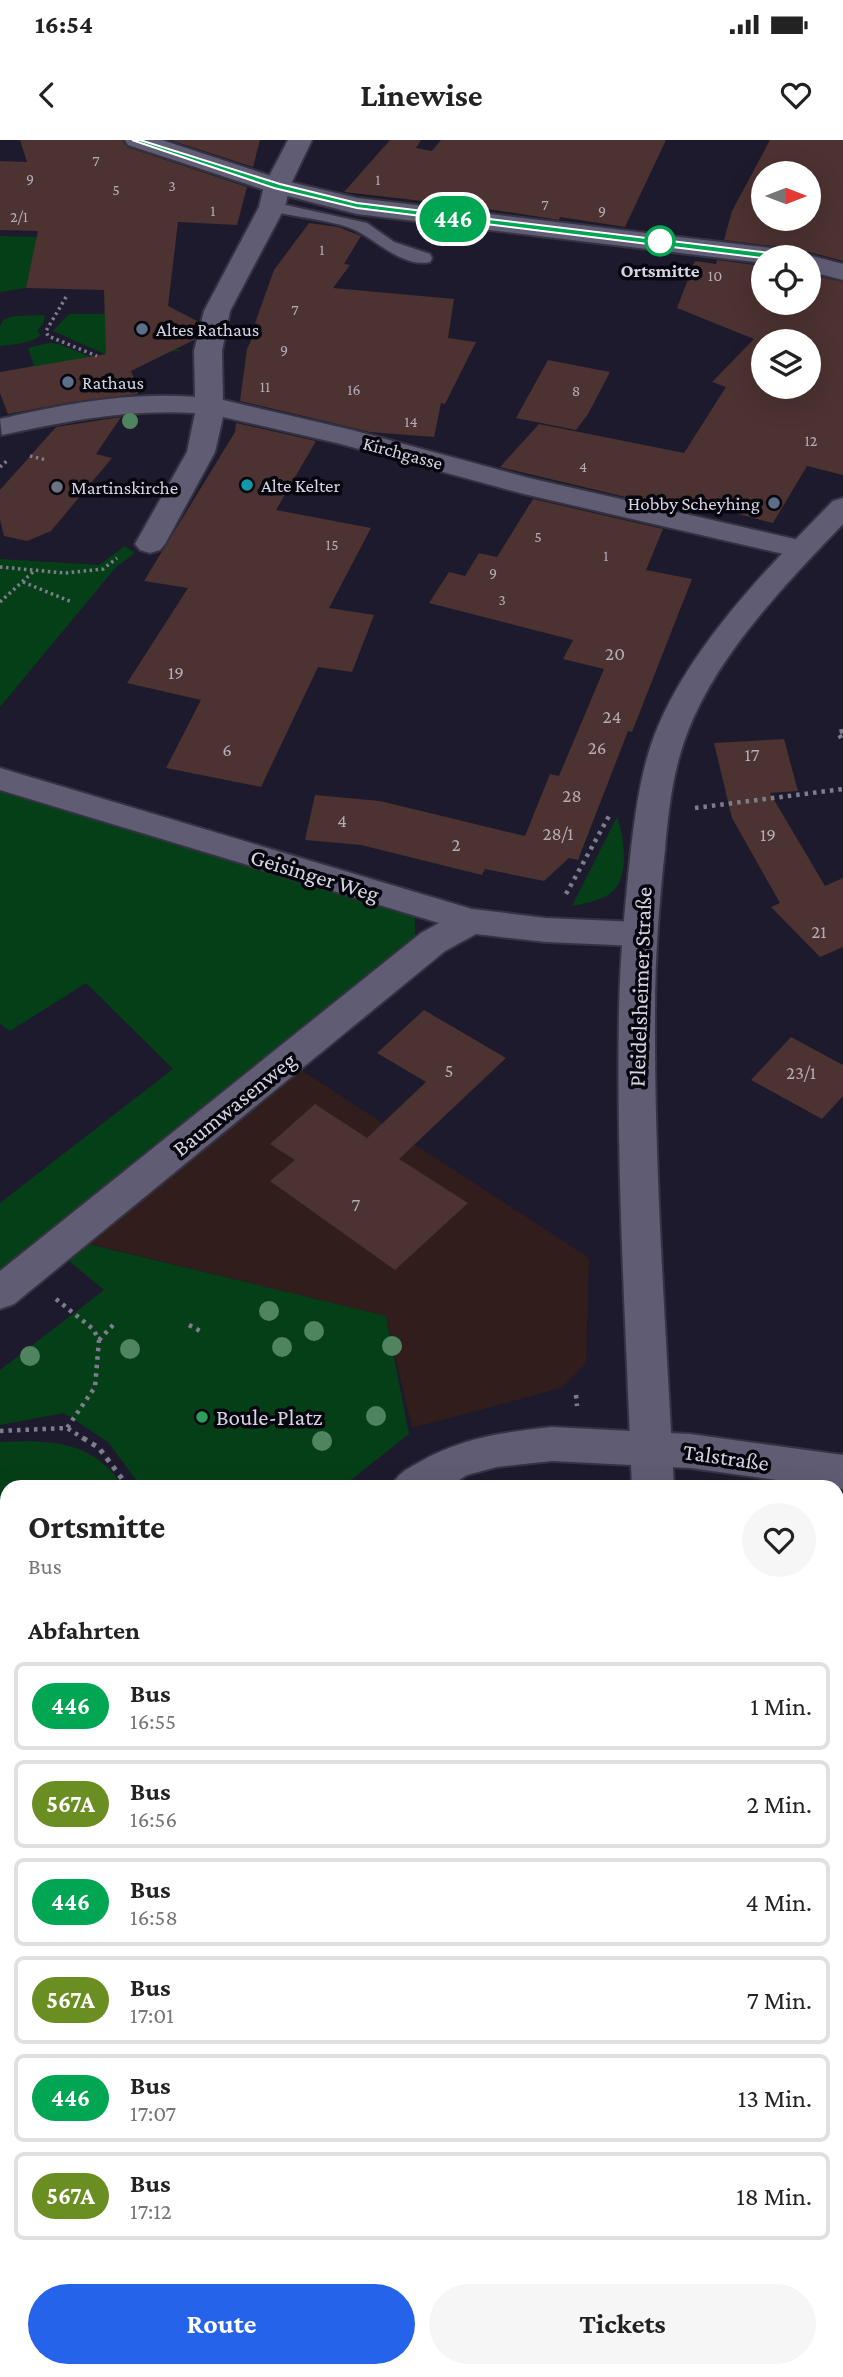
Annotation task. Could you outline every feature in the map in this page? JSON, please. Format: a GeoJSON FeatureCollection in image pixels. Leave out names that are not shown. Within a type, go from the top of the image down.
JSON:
{"type":"FeatureCollection","features":[{"type":"Feature","properties":{"kind":"street"},"geometry":{"type":"LineString","coordinates":[[136,140],[274,197],[316,198],[403,213],[751,253]]}},
{"type":"Feature","properties":{"kind":"street"},"geometry":{"type":"LineString","coordinates":[[149,544],[201,452],[209,423],[208,351],[217,311],[300,140]]}},
{"type":"Feature","properties":{"kind":"street"},"geometry":{"type":"LineString","coordinates":[[821,265],[843,271]]}},
{"type":"Feature","properties":{"kind":"street","name":"Kirchgasse"},"geometry":{"type":"LineString","coordinates":[[2,427],[100,407],[162,403],[210,406],[342,436],[524,485],[801,549]]}},
{"type":"Feature","properties":{"kind":"street","name":"Pleidelsheimer Straße"},"geometry":{"type":"LineString","coordinates":[[653,1480],[636,1098],[638,934],[652,814],[667,745],[685,705],[709,664],[762,591],[843,507]]}},
{"type":"Feature","properties":{"kind":"street","name":"Geisinger Weg"},"geometry":{"type":"LineString","coordinates":[[0,779],[471,921],[546,930],[638,934]]}},
{"type":"Feature","properties":{"kind":"street","name":"Baumwasenweg"},"geometry":{"type":"LineString","coordinates":[[0,1293],[433,942],[471,921]]}},
{"type":"Feature","properties":{"kind":"street","name":"Talstraße"},"geometry":{"type":"LineString","coordinates":[[424,1480],[456,1461],[497,1450],[552,1444],[651,1448],[843,1472]]}},
{"type":"Feature","properties":{"kind":"lane"},"geometry":{"type":"LineString","coordinates":[[274,197],[361,226],[388,246],[424,258]]}},
{"type":"Feature","properties":{"kind":"path"},"geometry":{"type":"LineString","coordinates":[[66,297],[46,331],[48,336],[97,356]]}},
{"type":"Feature","properties":{"kind":"path"},"geometry":{"type":"LineString","coordinates":[[0,567],[33,572],[103,569],[129,549],[149,544]]}},
{"type":"Feature","properties":{"kind":"path"},"geometry":{"type":"LineString","coordinates":[[0,602],[33,572]]}},
{"type":"Feature","properties":{"kind":"path"},"geometry":{"type":"LineString","coordinates":[[23,582],[72,602]]}},
{"type":"Feature","properties":{"kind":"path"},"geometry":{"type":"LineString","coordinates":[[843,731],[838,732],[843,742]]}},
{"type":"Feature","properties":{"kind":"path"},"geometry":{"type":"LineString","coordinates":[[738,802],[843,789]]}},
{"type":"Feature","properties":{"kind":"path"},"geometry":{"type":"LineString","coordinates":[[546,930],[612,811],[652,814]]}},
{"type":"Feature","properties":{"kind":"path"},"geometry":{"type":"LineString","coordinates":[[63,1306],[93,1329],[99,1340],[95,1387],[82,1410],[67,1428]]}},
{"type":"Feature","properties":{"kind":"path"},"geometry":{"type":"LineString","coordinates":[[99,1340],[115,1323]]}},
{"type":"Feature","properties":{"kind":"path"},"geometry":{"type":"LineString","coordinates":[[189,1325],[200,1331]]}},
{"type":"Feature","properties":{"kind":"path"},"geometry":{"type":"LineString","coordinates":[[0,1431],[67,1428],[99,1448],[123,1480]]}},
{"type":"Feature","properties":{"kind":"shaded area"},"geometry":{"type":"Polygon","coordinates":[[[278,1055],[589,1258],[586,1363],[561,1388],[412,1428],[386,1316],[49,1234],[278,1055]]]}},
{"type":"Feature","properties":{"kind":"green space"},"geometry":{"type":"Polygon","coordinates":[[[0,236],[38,237],[26,288],[0,292],[0,236]]]}},
{"type":"Feature","properties":{"kind":"green space"},"geometry":{"type":"Polygon","coordinates":[[[69,314],[105,314],[106,350],[170,347],[182,351],[105,354],[53,331],[69,314]]]}},
{"type":"Feature","properties":{"kind":"green space"},"geometry":{"type":"Polygon","coordinates":[[[45,315],[44,322],[37,331],[41,335],[37,338],[0,346],[0,326],[4,319],[45,315]]]}},
{"type":"Feature","properties":{"kind":"green space"},"geometry":{"type":"Polygon","coordinates":[[[48,343],[59,344],[91,357],[32,373],[29,367],[34,365],[28,348],[48,343]]]}},
{"type":"Feature","properties":{"kind":"green space"},"geometry":{"type":"Polygon","coordinates":[[[125,546],[135,553],[116,567],[0,707],[0,559],[99,565],[125,546]]]}},
{"type":"Feature","properties":{"kind":"green space"},"geometry":{"type":"Polygon","coordinates":[[[0,769],[407,892],[415,916],[415,941],[0,1274],[0,1203],[173,1069],[86,983],[10,1031],[0,1024],[0,769]]]}},
{"type":"Feature","properties":{"kind":"green space"},"geometry":{"type":"Polygon","coordinates":[[[617,817],[624,856],[618,885],[604,897],[572,906],[617,817]]]}},
{"type":"Feature","properties":{"kind":"green space"},"geometry":{"type":"Polygon","coordinates":[[[80,1242],[386,1316],[409,1434],[351,1480],[136,1480],[108,1442],[64,1413],[0,1425],[0,1370],[104,1290],[63,1256],[80,1242]]]}},
{"type":"Feature","properties":{"kind":"green space"},"geometry":{"type":"Polygon","coordinates":[[[29,1441],[72,1447],[104,1464],[119,1480],[0,1480],[0,1442],[29,1441]]]}},
{"type":"Feature","properties":{"kind":"building"},"geometry":{"type":"Polygon","coordinates":[[[20,140],[122,140],[127,147],[247,187],[237,225],[178,222],[168,306],[199,322],[194,340],[131,371],[139,391],[137,394],[8,414],[0,393],[0,372],[106,354],[104,290],[26,288],[38,231],[0,230],[0,161],[27,162],[20,140]]]}},
{"type":"Feature","properties":{"kind":"building"},"geometry":{"type":"Polygon","coordinates":[[[170,140],[260,140],[253,167],[170,140]]]}},
{"type":"Feature","properties":{"kind":"building"},"geometry":{"type":"Polygon","coordinates":[[[390,140],[421,140],[416,148],[432,151],[441,140],[666,140],[625,227],[344,192],[390,140]]]}},
{"type":"Feature","properties":{"kind":"building"},"geometry":{"type":"Polygon","coordinates":[[[770,140],[843,140],[843,261],[821,255],[821,245],[765,245],[724,240],[732,211],[751,176],[751,231],[821,231],[821,161],[759,161],[770,140]]]}},
{"type":"Feature","properties":{"kind":"building"},"geometry":{"type":"Polygon","coordinates":[[[309,223],[338,227],[361,236],[344,264],[350,265],[333,288],[454,299],[448,338],[476,342],[445,404],[441,403],[434,437],[370,432],[240,401],[247,349],[259,325],[255,323],[274,270],[309,223]]]}},
{"type":"Feature","properties":{"kind":"building"},"geometry":{"type":"Polygon","coordinates":[[[717,260],[751,264],[751,315],[821,315],[821,277],[843,282],[843,475],[807,466],[773,523],[677,498],[672,508],[500,467],[539,424],[684,453],[726,387],[712,382],[751,342],[751,399],[821,399],[821,329],[751,329],[751,338],[677,308],[695,261],[716,264],[717,260]]]}},
{"type":"Feature","properties":{"kind":"building"},"geometry":{"type":"Polygon","coordinates":[[[548,360],[610,372],[588,414],[576,430],[516,418],[548,360]]]}},
{"type":"Feature","properties":{"kind":"building","name":"Martinskirche"},"geometry":{"type":"Polygon","coordinates":[[[121,417],[96,454],[112,458],[51,531],[27,541],[4,536],[0,520],[0,490],[56,427],[121,417]]]}},
{"type":"Feature","properties":{"kind":"building"},"geometry":{"type":"Polygon","coordinates":[[[236,423],[316,441],[276,510],[371,528],[329,608],[374,615],[352,672],[318,667],[261,787],[166,768],[201,700],[127,683],[188,588],[144,581],[235,432],[236,423]]]}},
{"type":"Feature","properties":{"kind":"building"},"geometry":{"type":"Polygon","coordinates":[[[533,499],[663,529],[646,570],[692,579],[632,732],[628,731],[578,860],[569,858],[544,881],[485,869],[482,875],[361,845],[305,840],[315,795],[380,801],[525,836],[550,774],[559,776],[604,669],[563,659],[573,640],[429,603],[449,572],[465,576],[479,553],[497,557],[533,499]]]}},
{"type":"Feature","properties":{"kind":"building"},"geometry":{"type":"Polygon","coordinates":[[[784,739],[798,791],[770,793],[825,886],[843,878],[843,947],[820,957],[771,907],[780,903],[732,818],[714,743],[784,739]]]}},
{"type":"Feature","properties":{"kind":"building"},"geometry":{"type":"Polygon","coordinates":[[[424,1010],[506,1058],[399,1159],[468,1203],[395,1270],[270,1181],[295,1160],[270,1144],[315,1104],[367,1138],[426,1082],[377,1053],[424,1010]]]}},
{"type":"Feature","properties":{"kind":"building"},"geometry":{"type":"Polygon","coordinates":[[[791,1037],[843,1065],[843,1096],[822,1119],[751,1080],[791,1037]]]}},
{"type":"Feature","properties":{"kind":"bus line","name":"446"},"geometry":{"type":"LineString","coordinates":[[136,140],[316,198],[357,206],[751,253]]}},
{"type":"Feature","properties":{"kind":"place","name":"Ortsmitte"},"geometry":{"type":"Point","coordinates":[660,241]}},
{"type":"Feature","properties":{"kind":"place","name":"Altes Rathaus"},"geometry":{"type":"Point","coordinates":[142,329]}},
{"type":"Feature","properties":{"kind":"place","name":"Rathaus"},"geometry":{"type":"Point","coordinates":[68,382]}},
{"type":"Feature","properties":{"kind":"place","name":"Alte Kelter"},"geometry":{"type":"Point","coordinates":[247,485]}},
{"type":"Feature","properties":{"kind":"place","name":"Martinskirche"},"geometry":{"type":"Point","coordinates":[57,487]}},
{"type":"Feature","properties":{"kind":"place","name":"Hobby Scheyhing"},"geometry":{"type":"Point","coordinates":[774,503]}},
{"type":"Feature","properties":{"kind":"place","name":"Boule-Platz"},"geometry":{"type":"Point","coordinates":[202,1417]}}]}
